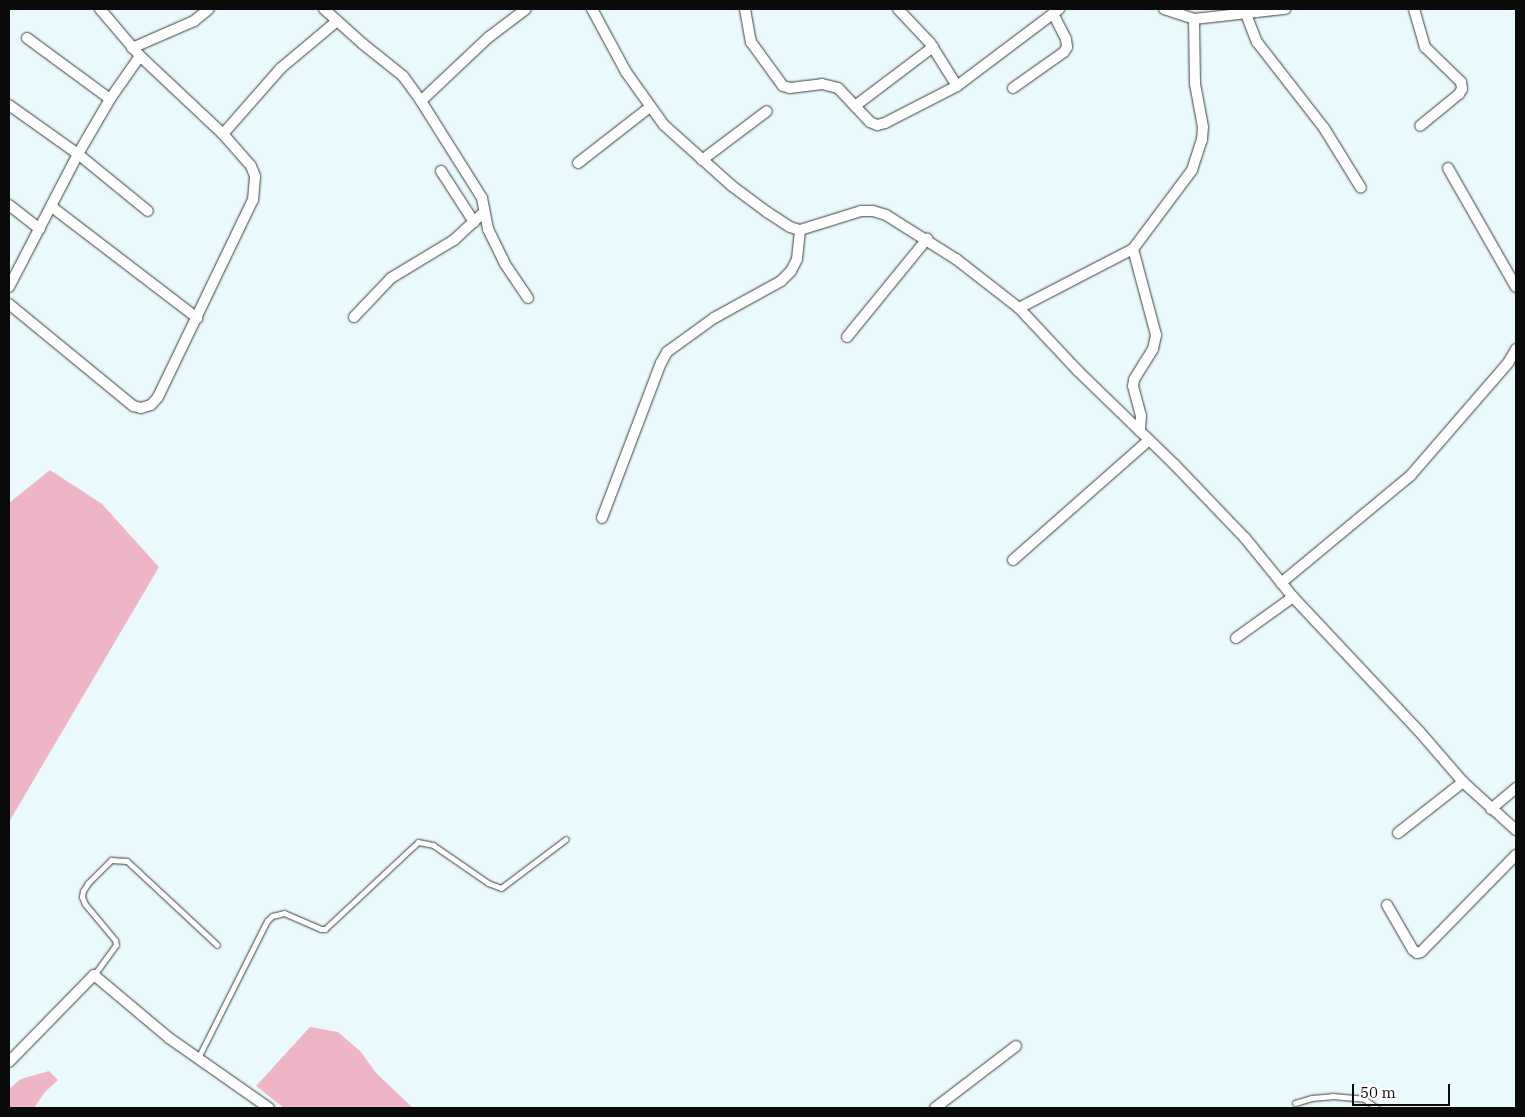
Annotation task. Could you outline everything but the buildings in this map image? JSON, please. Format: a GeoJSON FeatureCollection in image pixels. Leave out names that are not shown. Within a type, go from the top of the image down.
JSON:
{"type":"FeatureCollection","features":[{"type":"Feature","properties":{"kind":"street"},"geometry":{"type":"LineString","coordinates":[[9,304],[133,406],[141,408],[151,405],[158,397],[253,200],[256,176],[250,166],[223,134],[132,48],[100,9]]}},
{"type":"Feature","properties":{"kind":"street"},"geometry":{"type":"LineString","coordinates":[[132,48],[194,22],[209,9]]}},
{"type":"Feature","properties":{"kind":"street"},"geometry":{"type":"LineString","coordinates":[[324,9],[403,76],[421,101],[482,198],[488,229],[504,264],[528,298]]}},
{"type":"Feature","properties":{"kind":"street"},"geometry":{"type":"LineString","coordinates":[[421,101],[490,37],[526,9]]}},
{"type":"Feature","properties":{"kind":"street"},"geometry":{"type":"LineString","coordinates":[[592,9],[626,72],[664,124],[732,186],[767,212],[800,230],[861,211],[873,211],[886,215],[927,239],[978,275],[1019,308],[1078,371],[1140,430],[1239,531],[1292,597],[1419,731],[1463,782],[1516,830]]}},
{"type":"Feature","properties":{"kind":"street"},"geometry":{"type":"LineString","coordinates":[[745,9],[751,42],[784,86],[790,88],[830,85],[843,93],[870,122],[877,124],[884,123],[957,86],[1056,12],[1067,47],[1064,52],[1013,88]]}},
{"type":"Feature","properties":{"kind":"street"},"geometry":{"type":"LineString","coordinates":[[898,9],[933,47],[957,86]]}},
{"type":"Feature","properties":{"kind":"street"},"geometry":{"type":"LineString","coordinates":[[1164,9],[1194,19],[1285,9]]}},
{"type":"Feature","properties":{"kind":"street"},"geometry":{"type":"LineString","coordinates":[[1414,9],[1426,47],[1461,82],[1462,89],[1459,94],[1420,126]]}},
{"type":"Feature","properties":{"kind":"street"},"geometry":{"type":"LineString","coordinates":[[1246,14],[1257,42],[1320,123],[1360,188]]}},
{"type":"Feature","properties":{"kind":"street"},"geometry":{"type":"LineString","coordinates":[[1019,308],[1133,249],[1183,185],[1192,170],[1202,140],[1203,127],[1195,84],[1194,19]]}},
{"type":"Feature","properties":{"kind":"street"},"geometry":{"type":"LineString","coordinates":[[223,134],[281,68],[337,21]]}},
{"type":"Feature","properties":{"kind":"street"},"geometry":{"type":"LineString","coordinates":[[27,38],[110,99]]}},
{"type":"Feature","properties":{"kind":"street"},"geometry":{"type":"LineString","coordinates":[[855,106],[933,47]]}},
{"type":"Feature","properties":{"kind":"street"},"geometry":{"type":"LineString","coordinates":[[9,288],[78,154],[110,99],[140,56]]}},
{"type":"Feature","properties":{"kind":"street"},"geometry":{"type":"LineString","coordinates":[[9,105],[78,154],[148,211]]}},
{"type":"Feature","properties":{"kind":"street"},"geometry":{"type":"LineString","coordinates":[[578,163],[650,107]]}},
{"type":"Feature","properties":{"kind":"street"},"geometry":{"type":"LineString","coordinates":[[702,160],[767,111]]}},
{"type":"Feature","properties":{"kind":"street"},"geometry":{"type":"LineString","coordinates":[[1448,168],[1515,283]]}},
{"type":"Feature","properties":{"kind":"street"},"geometry":{"type":"LineString","coordinates":[[441,171],[474,222]]}},
{"type":"Feature","properties":{"kind":"street"},"geometry":{"type":"LineString","coordinates":[[9,205],[40,228]]}},
{"type":"Feature","properties":{"kind":"street"},"geometry":{"type":"LineString","coordinates":[[52,207],[197,318]]}},
{"type":"Feature","properties":{"kind":"street"},"geometry":{"type":"LineString","coordinates":[[354,318],[392,278],[454,240],[484,212]]}},
{"type":"Feature","properties":{"kind":"street"},"geometry":{"type":"LineString","coordinates":[[602,518],[661,363],[667,352],[714,318],[781,281],[791,271],[797,259],[800,230]]}},
{"type":"Feature","properties":{"kind":"street"},"geometry":{"type":"LineString","coordinates":[[847,337],[927,239]]}},
{"type":"Feature","properties":{"kind":"street"},"geometry":{"type":"LineString","coordinates":[[1133,249],[1156,335],[1154,349],[1134,380],[1141,415],[1140,430]]}},
{"type":"Feature","properties":{"kind":"street"},"geometry":{"type":"LineString","coordinates":[[1281,582],[1411,475],[1508,363],[1516,349]]}},
{"type":"Feature","properties":{"kind":"street"},"geometry":{"type":"LineString","coordinates":[[1013,560],[1149,440]]}},
{"type":"Feature","properties":{"kind":"street"},"geometry":{"type":"LineString","coordinates":[[1236,638],[1292,597]]}},
{"type":"Feature","properties":{"kind":"street"},"geometry":{"type":"LineString","coordinates":[[1398,833],[1463,782]]}},
{"type":"Feature","properties":{"kind":"street"},"geometry":{"type":"LineString","coordinates":[[1491,809],[1516,788]]}},
{"type":"Feature","properties":{"kind":"street"},"geometry":{"type":"LineString","coordinates":[[1387,905],[1413,950],[1417,953],[1421,952],[1516,855]]}},
{"type":"Feature","properties":{"kind":"street"},"geometry":{"type":"LineString","coordinates":[[9,1062],[94,975],[169,1038],[269,1108]]}},
{"type":"Feature","properties":{"kind":"street"},"geometry":{"type":"LineString","coordinates":[[935,1108],[1016,1046]]}},
{"type":"Feature","properties":{"kind":"lane"},"geometry":{"type":"LineString","coordinates":[[198,1058],[267,921],[272,916],[284,913],[325,929],[418,842],[432,845],[488,883],[501,888],[566,839]]}},
{"type":"Feature","properties":{"kind":"lane"},"geometry":{"type":"LineString","coordinates":[[94,975],[116,945],[115,940],[85,904],[82,897],[88,882],[111,860],[127,861],[217,945]]}},
{"type":"Feature","properties":{"kind":"lane"},"geometry":{"type":"LineString","coordinates":[[1295,1103],[1311,1098],[1332,1096],[1364,1099],[1377,1108]]}},
{"type":"Feature","properties":{"kind":"shaded area"},"geometry":{"type":"Polygon","coordinates":[[[50,470],[102,504],[159,567],[9,822],[9,503],[50,470]]]}},
{"type":"Feature","properties":{"kind":"shaded area"},"geometry":{"type":"Polygon","coordinates":[[[310,1027],[338,1032],[361,1052],[376,1073],[413,1108],[284,1108],[256,1086],[310,1027]]]}},
{"type":"Feature","properties":{"kind":"shaded area"},"geometry":{"type":"Polygon","coordinates":[[[49,1071],[58,1080],[45,1092],[34,1108],[9,1108],[9,1089],[21,1079],[49,1071]]]}}]}
